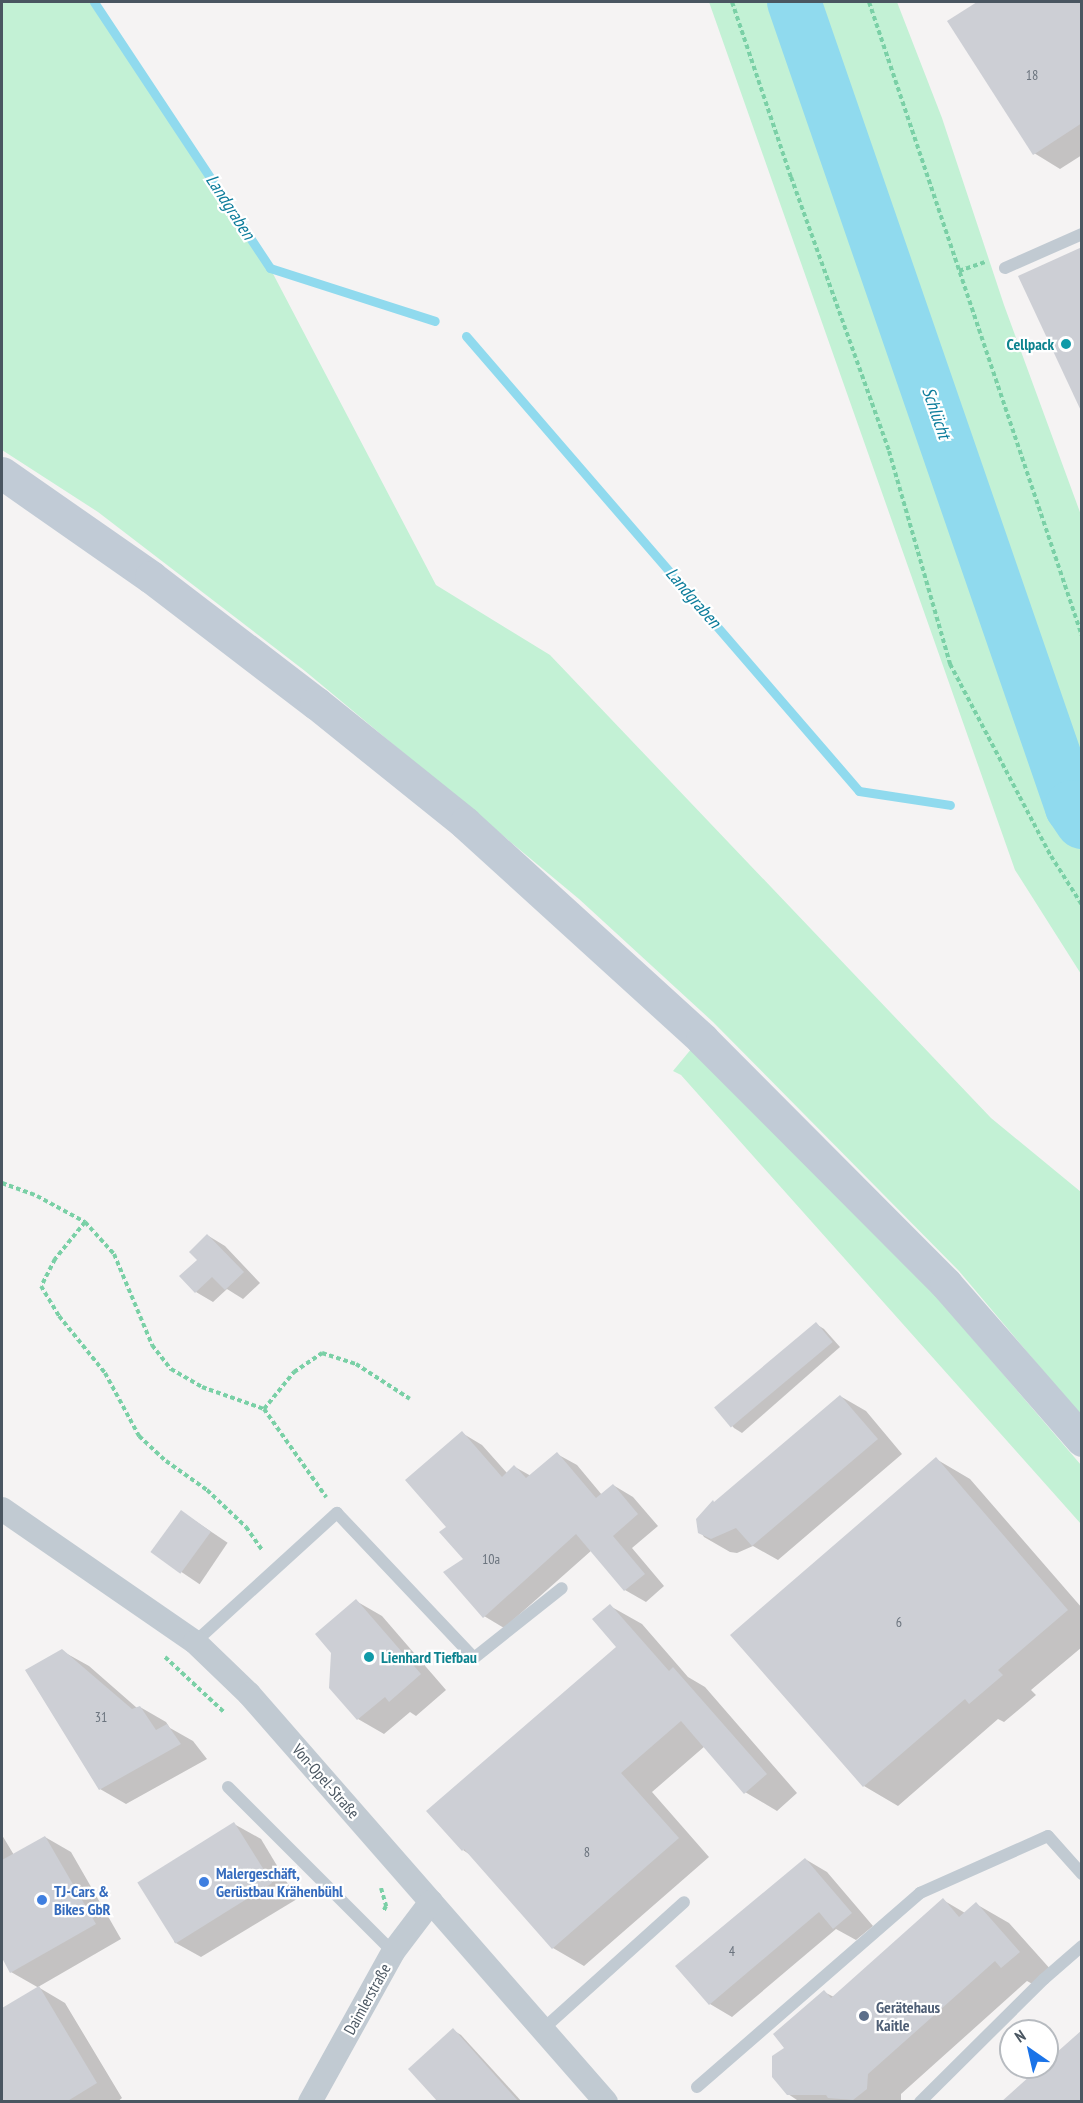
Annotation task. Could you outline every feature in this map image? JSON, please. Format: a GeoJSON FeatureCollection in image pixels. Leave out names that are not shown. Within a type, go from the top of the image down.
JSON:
{"type":"FeatureCollection","features":[{"type":"Feature","properties":{"kind":"main road"},"geometry":{"type":"LineString","coordinates":[[2,472],[151,577],[316,703],[465,823],[702,1039],[945,1284],[1082,1440]]}},
{"type":"Feature","properties":{"kind":"street","name":"Von-Opel-Straße"},"geometry":{"type":"LineString","coordinates":[[2,1509],[195,1642],[249,1694],[606,2102]]}},
{"type":"Feature","properties":{"kind":"street","name":"Daimlerstraße"},"geometry":{"type":"LineString","coordinates":[[310,2102],[393,1952],[431,1902]]}},
{"type":"Feature","properties":{"kind":"lane"},"geometry":{"type":"LineString","coordinates":[[1005,268],[1082,234]]}},
{"type":"Feature","properties":{"kind":"lane"},"geometry":{"type":"LineString","coordinates":[[195,1642],[337,1513],[474,1658],[562,1588]]}},
{"type":"Feature","properties":{"kind":"lane"},"geometry":{"type":"LineString","coordinates":[[228,1787],[393,1952]]}},
{"type":"Feature","properties":{"kind":"lane"},"geometry":{"type":"LineString","coordinates":[[697,2087],[920,1893],[1048,1836],[1082,1874]]}},
{"type":"Feature","properties":{"kind":"lane"},"geometry":{"type":"LineString","coordinates":[[542,2030],[684,1902]]}},
{"type":"Feature","properties":{"kind":"lane"},"geometry":{"type":"LineString","coordinates":[[920,2102],[1044,1979],[1082,1947]]}},
{"type":"Feature","properties":{"kind":"path"},"geometry":{"type":"LineString","coordinates":[[732,2],[791,177],[889,451],[950,664],[1051,856],[1082,905]]}},
{"type":"Feature","properties":{"kind":"path"},"geometry":{"type":"LineString","coordinates":[[868,2],[1082,636]]}},
{"type":"Feature","properties":{"kind":"path"},"geometry":{"type":"LineString","coordinates":[[2,1183],[37,1196],[86,1222],[114,1254],[152,1345],[171,1369],[202,1388],[264,1409],[337,1513]]}},
{"type":"Feature","properties":{"kind":"path"},"geometry":{"type":"LineString","coordinates":[[86,1222],[55,1259],[41,1286],[59,1316],[105,1373],[139,1436],[166,1461],[207,1490],[246,1527],[276,1568]]}},
{"type":"Feature","properties":{"kind":"path"},"geometry":{"type":"LineString","coordinates":[[264,1409],[294,1372],[322,1353],[356,1364],[410,1399]]}},
{"type":"Feature","properties":{"kind":"path"},"geometry":{"type":"LineString","coordinates":[[164,1656],[231,1718]]}},
{"type":"Feature","properties":{"kind":"path"},"geometry":{"type":"LineString","coordinates":[[380,1886],[386,1906]]}},
{"type":"Feature","properties":{"kind":"green space"},"geometry":{"type":"Polygon","coordinates":[[[2,2],[94,2],[270,268],[436,585],[550,655],[991,1118],[1081,1192],[1081,1416],[959,1271],[713,1022],[579,899],[305,671],[98,512],[2,450],[2,2]]]}},
{"type":"Feature","properties":{"kind":"green space"},"geometry":{"type":"Polygon","coordinates":[[[709,2],[897,2],[942,118],[1004,305],[1081,515],[1081,974],[1015,870],[709,2]]]}},
{"type":"Feature","properties":{"kind":"green space"},"geometry":{"type":"Polygon","coordinates":[[[692,1048],[936,1296],[1081,1465],[1081,1524],[681,1075],[673,1071],[692,1048]]]}},
{"type":"Feature","properties":{"kind":"building"},"geometry":{"type":"Polygon","coordinates":[[[977,2],[1082,2],[1082,123],[1033,155],[947,21],[977,2]]]}},
{"type":"Feature","properties":{"kind":"building","name":"Cellpack"},"geometry":{"type":"Polygon","coordinates":[[[1082,247],[1082,413],[1018,276],[1082,247]]]}},
{"type":"Feature","properties":{"kind":"building"},"geometry":{"type":"Polygon","coordinates":[[[207,1234],[244,1272],[225,1290],[212,1277],[195,1293],[179,1276],[197,1260],[189,1252],[207,1234]]]}},
{"type":"Feature","properties":{"kind":"building"},"geometry":{"type":"Polygon","coordinates":[[[816,1322],[833,1342],[731,1427],[714,1407],[816,1322]]]}},
{"type":"Feature","properties":{"kind":"building"},"geometry":{"type":"Polygon","coordinates":[[[840,1395],[878,1439],[752,1546],[736,1528],[711,1539],[698,1533],[696,1519],[713,1500],[714,1502],[840,1395]]]}},
{"type":"Feature","properties":{"kind":"building"},"geometry":{"type":"Polygon","coordinates":[[[462,1431],[502,1477],[514,1465],[526,1478],[557,1452],[596,1498],[613,1484],[638,1514],[613,1536],[645,1574],[624,1591],[576,1534],[483,1618],[443,1572],[463,1559],[439,1532],[446,1527],[405,1480],[462,1431]]]}},
{"type":"Feature","properties":{"kind":"building"},"geometry":{"type":"Polygon","coordinates":[[[936,1457],[1068,1610],[998,1670],[1003,1675],[969,1704],[965,1699],[863,1787],[730,1635],[936,1457]]]}},
{"type":"Feature","properties":{"kind":"building"},"geometry":{"type":"Polygon","coordinates":[[[181,1510],[211,1532],[180,1574],[150,1552],[181,1510]]]}},
{"type":"Feature","properties":{"kind":"building","name":"Lienhard Tiefbau"},"geometry":{"type":"Polygon","coordinates":[[[356,1599],[421,1674],[389,1702],[385,1697],[357,1720],[329,1688],[331,1653],[315,1634],[356,1599]]]}},
{"type":"Feature","properties":{"kind":"building"},"geometry":{"type":"Polygon","coordinates":[[[610,1604],[669,1671],[673,1667],[767,1774],[744,1794],[681,1721],[621,1773],[679,1838],[552,1949],[464,1849],[462,1851],[426,1811],[616,1647],[592,1619],[610,1604]]]}},
{"type":"Feature","properties":{"kind":"building"},"geometry":{"type":"Polygon","coordinates":[[[62,1649],[132,1709],[140,1706],[156,1730],[167,1724],[181,1744],[99,1790],[25,1670],[62,1649]]]}},
{"type":"Feature","properties":{"kind":"building","name":"Malergeschäft, Gerüstbau Krähenbühl"},"geometry":{"type":"Polygon","coordinates":[[[234,1822],[272,1883],[175,1943],[137,1882],[234,1822]]]}},
{"type":"Feature","properties":{"kind":"building","name":"TJ-Cars & Bikes GbR"},"geometry":{"type":"Polygon","coordinates":[[[45,1836],[96,1924],[10,1973],[2,1958],[2,1860],[45,1836]]]}},
{"type":"Feature","properties":{"kind":"building"},"geometry":{"type":"Polygon","coordinates":[[[805,1858],[852,1913],[833,1929],[819,1912],[709,2005],[675,1966],[805,1858]]]}},
{"type":"Feature","properties":{"kind":"building","name":"Gerätehaus Kaitle"},"geometry":{"type":"Polygon","coordinates":[[[943,1898],[959,1917],[976,1902],[1020,1952],[1001,1968],[995,1961],[868,2074],[867,2089],[853,2100],[828,2098],[826,2095],[787,2095],[772,2077],[772,2056],[784,2048],[773,2034],[824,1990],[831,1998],[943,1898]]]}},
{"type":"Feature","properties":{"kind":"building"},"geometry":{"type":"Polygon","coordinates":[[[39,1986],[97,2083],[66,2102],[2,2102],[2,2008],[39,1986]]]}},
{"type":"Feature","properties":{"kind":"building"},"geometry":{"type":"Polygon","coordinates":[[[453,2028],[519,2102],[438,2102],[408,2069],[453,2028]]]}},
{"type":"Feature","properties":{"kind":"building"},"geometry":{"type":"Polygon","coordinates":[[[1082,2030],[1082,2102],[1001,2102],[1027,2079],[1059,2079],[1059,2050],[1082,2030]]]}},
{"type":"Feature","properties":{"kind":"waterway","name":"Landgraben"},"geometry":{"type":"LineString","coordinates":[[94,2],[270,268],[435,321]]}},
{"type":"Feature","properties":{"kind":"waterway","name":"Schlücht"},"geometry":{"type":"LineString","coordinates":[[794,2],[1072,807],[1082,822]]}},
{"type":"Feature","properties":{"kind":"waterway","name":"Landgraben"},"geometry":{"type":"LineString","coordinates":[[466,336],[859,791],[950,805]]}},
{"type":"Feature","properties":{"kind":"place","name":"Cellpack"},"geometry":{"type":"Point","coordinates":[1066,344]}},
{"type":"Feature","properties":{"kind":"place","name":"Lienhard Tiefbau"},"geometry":{"type":"Point","coordinates":[369,1657]}},
{"type":"Feature","properties":{"kind":"place","name":"Malergeschäft, Gerüstbau Krähenbühl"},"geometry":{"type":"Point","coordinates":[204,1882]}},
{"type":"Feature","properties":{"kind":"place","name":"TJ-Cars & Bikes GbR"},"geometry":{"type":"Point","coordinates":[42,1900]}},
{"type":"Feature","properties":{"kind":"place","name":"Gerätehaus Kaitle"},"geometry":{"type":"Point","coordinates":[864,2016]}}]}
